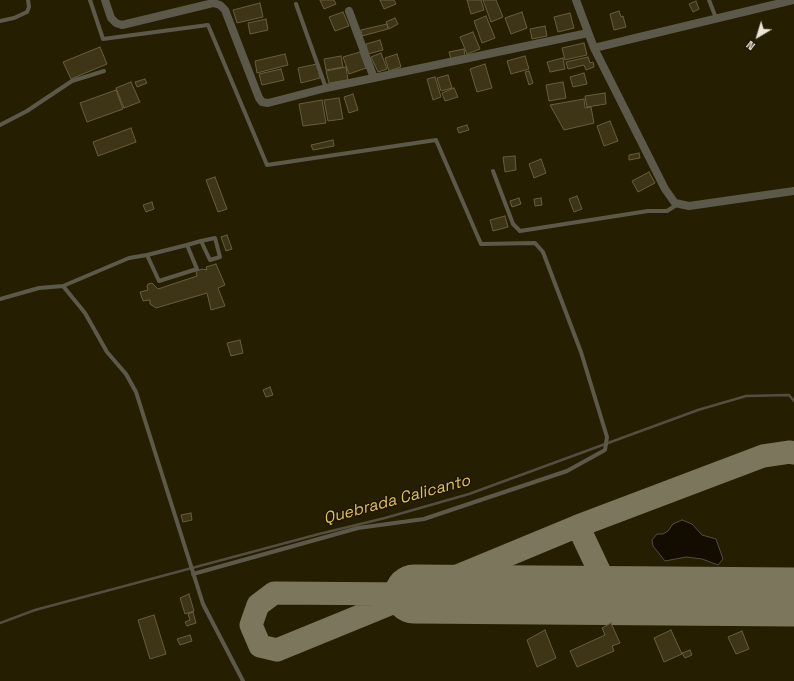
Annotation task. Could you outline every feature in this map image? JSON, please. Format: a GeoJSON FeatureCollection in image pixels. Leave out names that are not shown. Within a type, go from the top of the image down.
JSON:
{"type":"FeatureCollection","features":[{"type":"Feature","properties":{"kind":"street"},"geometry":{"type":"LineString","coordinates":[[105,0],[111,18],[116,23],[122,25],[213,3],[220,5],[225,10],[259,98],[262,102],[268,103],[326,88],[588,33]]}},
{"type":"Feature","properties":{"kind":"street"},"geometry":{"type":"LineString","coordinates":[[576,0],[594,48],[665,189],[675,203],[689,206],[794,191]]}},
{"type":"Feature","properties":{"kind":"street"},"geometry":{"type":"LineString","coordinates":[[594,48],[716,19],[771,3],[792,0]]}},
{"type":"Feature","properties":{"kind":"street"},"geometry":{"type":"LineString","coordinates":[[349,11],[374,78]]}},
{"type":"Feature","properties":{"kind":"lane"},"geometry":{"type":"LineString","coordinates":[[0,21],[14,18],[26,12],[29,6],[28,0]]}},
{"type":"Feature","properties":{"kind":"lane"},"geometry":{"type":"LineString","coordinates":[[90,0],[103,39],[208,25],[267,165],[436,140],[481,244],[535,243],[543,252],[581,352],[607,437],[605,450],[567,471],[424,520],[358,528],[193,573]]}},
{"type":"Feature","properties":{"kind":"lane"},"geometry":{"type":"LineString","coordinates":[[709,0],[716,19]]}},
{"type":"Feature","properties":{"kind":"lane"},"geometry":{"type":"LineString","coordinates":[[296,4],[326,88]]}},
{"type":"Feature","properties":{"kind":"lane"},"geometry":{"type":"LineString","coordinates":[[0,124],[27,111],[72,81],[104,71]]}},
{"type":"Feature","properties":{"kind":"lane"},"geometry":{"type":"LineString","coordinates":[[493,171],[513,224],[520,231],[648,211],[667,211],[679,204]]}},
{"type":"Feature","properties":{"kind":"lane"},"geometry":{"type":"LineString","coordinates":[[0,299],[39,288],[64,286],[129,258],[147,255],[201,241],[215,238],[220,257],[210,260],[201,241]]}},
{"type":"Feature","properties":{"kind":"lane"},"geometry":{"type":"LineString","coordinates":[[147,255],[159,281],[175,277],[197,269],[187,245]]}},
{"type":"Feature","properties":{"kind":"lane"},"geometry":{"type":"LineString","coordinates":[[64,286],[85,313],[107,352],[126,374],[136,392],[203,604],[243,681]]}},
{"type":"Feature","properties":{"kind":"shaded area"},"geometry":{"type":"Polygon","coordinates":[[[682,520],[692,524],[702,535],[716,539],[723,559],[718,565],[702,559],[686,557],[665,561],[653,546],[652,540],[657,534],[663,534],[668,531],[673,524],[682,520]]]}},
{"type":"Feature","properties":{"kind":"building"},"geometry":{"type":"Polygon","coordinates":[[[320,0],[334,0],[336,4],[324,9],[320,0]]]}},
{"type":"Feature","properties":{"kind":"building"},"geometry":{"type":"Polygon","coordinates":[[[380,0],[394,0],[396,4],[384,9],[380,0]]]}},
{"type":"Feature","properties":{"kind":"building"},"geometry":{"type":"Polygon","coordinates":[[[467,0],[481,0],[484,10],[471,14],[467,0]]]}},
{"type":"Feature","properties":{"kind":"building"},"geometry":{"type":"Polygon","coordinates":[[[483,0],[496,0],[503,17],[491,22],[483,0]]]}},
{"type":"Feature","properties":{"kind":"building"},"geometry":{"type":"Polygon","coordinates":[[[696,1],[699,9],[693,12],[689,4],[696,1]]]}},
{"type":"Feature","properties":{"kind":"building"},"geometry":{"type":"Polygon","coordinates":[[[260,3],[263,17],[237,23],[233,10],[260,3]]]}},
{"type":"Feature","properties":{"kind":"building"},"geometry":{"type":"Polygon","coordinates":[[[619,11],[621,17],[623,16],[626,27],[614,30],[610,14],[619,11]]]}},
{"type":"Feature","properties":{"kind":"building"},"geometry":{"type":"Polygon","coordinates":[[[343,12],[349,26],[335,31],[329,17],[343,12]]]}},
{"type":"Feature","properties":{"kind":"building"},"geometry":{"type":"Polygon","coordinates":[[[522,12],[527,28],[511,34],[505,18],[522,12]]]}},
{"type":"Feature","properties":{"kind":"building"},"geometry":{"type":"Polygon","coordinates":[[[570,13],[574,28],[558,32],[554,17],[570,13]]]}},
{"type":"Feature","properties":{"kind":"building"},"geometry":{"type":"Polygon","coordinates":[[[486,16],[495,38],[482,43],[474,21],[486,16]]]}},
{"type":"Feature","properties":{"kind":"building"},"geometry":{"type":"Polygon","coordinates":[[[395,18],[398,24],[389,29],[386,22],[395,18]]]}},
{"type":"Feature","properties":{"kind":"building"},"geometry":{"type":"Polygon","coordinates":[[[266,19],[268,30],[250,34],[248,23],[266,19]]]}},
{"type":"Feature","properties":{"kind":"building"},"geometry":{"type":"Polygon","coordinates":[[[387,24],[388,29],[362,36],[361,30],[387,24]]]}},
{"type":"Feature","properties":{"kind":"building"},"geometry":{"type":"Polygon","coordinates":[[[545,26],[547,36],[532,39],[530,29],[545,26]]]}},
{"type":"Feature","properties":{"kind":"building"},"geometry":{"type":"Polygon","coordinates":[[[473,32],[480,49],[467,54],[460,37],[473,32]]]}},
{"type":"Feature","properties":{"kind":"building"},"geometry":{"type":"Polygon","coordinates":[[[380,40],[383,50],[368,54],[366,44],[380,40]]]}},
{"type":"Feature","properties":{"kind":"building"},"geometry":{"type":"Polygon","coordinates":[[[584,43],[587,55],[565,60],[562,48],[584,43]]]}},
{"type":"Feature","properties":{"kind":"building"},"geometry":{"type":"Polygon","coordinates":[[[100,47],[107,64],[71,79],[63,62],[100,47]]]}},
{"type":"Feature","properties":{"kind":"building"},"geometry":{"type":"Polygon","coordinates":[[[464,49],[465,56],[451,59],[449,52],[464,49]]]}},
{"type":"Feature","properties":{"kind":"building"},"geometry":{"type":"Polygon","coordinates":[[[360,52],[366,68],[349,74],[343,57],[360,52]]]}},
{"type":"Feature","properties":{"kind":"building"},"geometry":{"type":"Polygon","coordinates":[[[381,53],[387,69],[378,72],[371,57],[381,53]]]}},
{"type":"Feature","properties":{"kind":"building"},"geometry":{"type":"Polygon","coordinates":[[[285,54],[288,65],[257,73],[255,61],[285,54]]]}},
{"type":"Feature","properties":{"kind":"building"},"geometry":{"type":"Polygon","coordinates":[[[397,54],[401,67],[389,71],[385,58],[397,54]]]}},
{"type":"Feature","properties":{"kind":"building"},"geometry":{"type":"Polygon","coordinates":[[[341,56],[343,67],[326,70],[324,59],[341,56]]]}},
{"type":"Feature","properties":{"kind":"building"},"geometry":{"type":"Polygon","coordinates":[[[525,56],[529,69],[511,74],[507,61],[525,56]]]}},
{"type":"Feature","properties":{"kind":"building"},"geometry":{"type":"Polygon","coordinates":[[[588,57],[590,63],[593,62],[594,67],[586,70],[584,65],[568,69],[566,62],[588,57]]]}},
{"type":"Feature","properties":{"kind":"building"},"geometry":{"type":"Polygon","coordinates":[[[563,58],[565,69],[550,72],[547,62],[563,58]]]}},
{"type":"Feature","properties":{"kind":"building"},"geometry":{"type":"Polygon","coordinates":[[[317,64],[320,78],[301,83],[298,68],[317,64]]]}},
{"type":"Feature","properties":{"kind":"building"},"geometry":{"type":"Polygon","coordinates":[[[485,64],[492,88],[477,92],[470,69],[485,64]]]}},
{"type":"Feature","properties":{"kind":"building"},"geometry":{"type":"Polygon","coordinates":[[[346,67],[348,80],[329,83],[326,71],[346,67]]]}},
{"type":"Feature","properties":{"kind":"building"},"geometry":{"type":"Polygon","coordinates":[[[281,69],[284,80],[262,85],[259,74],[281,69]]]}},
{"type":"Feature","properties":{"kind":"building"},"geometry":{"type":"Polygon","coordinates":[[[529,71],[533,83],[529,85],[525,72],[529,71]]]}},
{"type":"Feature","properties":{"kind":"building"},"geometry":{"type":"Polygon","coordinates":[[[584,73],[587,84],[573,87],[570,77],[584,73]]]}},
{"type":"Feature","properties":{"kind":"building"},"geometry":{"type":"Polygon","coordinates":[[[448,75],[452,88],[441,91],[437,78],[448,75]]]}},
{"type":"Feature","properties":{"kind":"building"},"geometry":{"type":"Polygon","coordinates":[[[435,77],[441,97],[433,100],[427,79],[435,77]]]}},
{"type":"Feature","properties":{"kind":"building"},"geometry":{"type":"Polygon","coordinates":[[[145,79],[147,83],[137,87],[135,82],[145,79]]]}},
{"type":"Feature","properties":{"kind":"building"},"geometry":{"type":"Polygon","coordinates":[[[131,82],[140,102],[124,108],[116,88],[131,82]]]}},
{"type":"Feature","properties":{"kind":"building"},"geometry":{"type":"Polygon","coordinates":[[[563,82],[566,98],[549,101],[546,85],[563,82]]]}},
{"type":"Feature","properties":{"kind":"building"},"geometry":{"type":"Polygon","coordinates":[[[454,88],[458,97],[445,101],[442,93],[454,88]]]}},
{"type":"Feature","properties":{"kind":"building"},"geometry":{"type":"Polygon","coordinates":[[[116,90],[123,109],[87,122],[80,103],[116,90]]]}},
{"type":"Feature","properties":{"kind":"building"},"geometry":{"type":"Polygon","coordinates":[[[605,93],[606,104],[587,107],[585,96],[605,93]]]}},
{"type":"Feature","properties":{"kind":"building"},"geometry":{"type":"Polygon","coordinates":[[[353,94],[358,110],[349,113],[344,97],[353,94]]]}},
{"type":"Feature","properties":{"kind":"building"},"geometry":{"type":"Polygon","coordinates":[[[339,98],[343,119],[328,121],[324,100],[339,98]]]}},
{"type":"Feature","properties":{"kind":"building"},"geometry":{"type":"Polygon","coordinates":[[[584,99],[585,108],[591,107],[594,123],[564,130],[550,105],[584,99]]]}},
{"type":"Feature","properties":{"kind":"building"},"geometry":{"type":"Polygon","coordinates":[[[322,100],[326,123],[303,126],[299,104],[322,100]]]}},
{"type":"Feature","properties":{"kind":"building"},"geometry":{"type":"Polygon","coordinates":[[[610,121],[618,141],[604,146],[597,126],[610,121]]]}},
{"type":"Feature","properties":{"kind":"building"},"geometry":{"type":"Polygon","coordinates":[[[467,125],[469,130],[459,133],[457,128],[467,125]]]}},
{"type":"Feature","properties":{"kind":"building"},"geometry":{"type":"Polygon","coordinates":[[[131,128],[136,142],[98,156],[93,142],[131,128]]]}},
{"type":"Feature","properties":{"kind":"building"},"geometry":{"type":"Polygon","coordinates":[[[333,140],[334,146],[313,150],[311,145],[333,140]]]}},
{"type":"Feature","properties":{"kind":"building"},"geometry":{"type":"Polygon","coordinates":[[[639,153],[640,158],[629,160],[629,155],[639,153]]]}},
{"type":"Feature","properties":{"kind":"building"},"geometry":{"type":"Polygon","coordinates":[[[515,156],[516,170],[505,172],[503,157],[515,156]]]}},
{"type":"Feature","properties":{"kind":"building"},"geometry":{"type":"Polygon","coordinates":[[[541,159],[546,173],[534,178],[529,164],[541,159]]]}},
{"type":"Feature","properties":{"kind":"building"},"geometry":{"type":"Polygon","coordinates":[[[649,172],[655,183],[638,192],[632,181],[649,172]]]}},
{"type":"Feature","properties":{"kind":"building"},"geometry":{"type":"Polygon","coordinates":[[[215,177],[227,209],[218,212],[206,180],[215,177]]]}},
{"type":"Feature","properties":{"kind":"building"},"geometry":{"type":"Polygon","coordinates":[[[577,196],[582,209],[574,212],[569,199],[577,196]]]}},
{"type":"Feature","properties":{"kind":"building"},"geometry":{"type":"Polygon","coordinates":[[[519,198],[521,204],[512,207],[510,201],[519,198]]]}},
{"type":"Feature","properties":{"kind":"building"},"geometry":{"type":"Polygon","coordinates":[[[541,198],[542,205],[535,206],[534,199],[541,198]]]}},
{"type":"Feature","properties":{"kind":"building"},"geometry":{"type":"Polygon","coordinates":[[[152,202],[154,209],[146,212],[143,205],[152,202]]]}},
{"type":"Feature","properties":{"kind":"building"},"geometry":{"type":"Polygon","coordinates":[[[505,216],[508,227],[493,231],[490,220],[505,216]]]}},
{"type":"Feature","properties":{"kind":"building"},"geometry":{"type":"Polygon","coordinates":[[[227,235],[232,249],[226,251],[221,237],[227,235]]]}},
{"type":"Feature","properties":{"kind":"building"},"geometry":{"type":"Polygon","coordinates":[[[216,264],[225,285],[218,288],[225,306],[211,310],[207,293],[156,308],[150,304],[150,300],[143,301],[140,292],[148,290],[148,284],[152,283],[158,289],[197,276],[196,271],[202,269],[207,270],[206,267],[216,264]]]}},
{"type":"Feature","properties":{"kind":"building"},"geometry":{"type":"Polygon","coordinates":[[[240,340],[243,353],[231,356],[227,343],[240,340]]]}},
{"type":"Feature","properties":{"kind":"building"},"geometry":{"type":"Polygon","coordinates":[[[270,387],[273,395],[266,397],[263,390],[270,387]]]}},
{"type":"Feature","properties":{"kind":"building"},"geometry":{"type":"Polygon","coordinates":[[[191,513],[192,520],[183,522],[181,515],[191,513]]]}},
{"type":"Feature","properties":{"kind":"building"},"geometry":{"type":"Polygon","coordinates":[[[189,594],[194,611],[185,614],[180,598],[189,594]]]}},
{"type":"Feature","properties":{"kind":"building"},"geometry":{"type":"Polygon","coordinates":[[[193,612],[196,623],[187,626],[185,622],[190,620],[188,614],[193,612]]]}},
{"type":"Feature","properties":{"kind":"building"},"geometry":{"type":"Polygon","coordinates":[[[154,615],[166,654],[150,659],[138,620],[154,615]]]}},
{"type":"Feature","properties":{"kind":"building"},"geometry":{"type":"Polygon","coordinates":[[[611,623],[620,643],[612,646],[614,651],[577,667],[570,651],[605,635],[602,628],[611,623]]]}},
{"type":"Feature","properties":{"kind":"building"},"geometry":{"type":"Polygon","coordinates":[[[545,630],[556,658],[537,667],[527,640],[545,630]]]}},
{"type":"Feature","properties":{"kind":"building"},"geometry":{"type":"Polygon","coordinates":[[[671,630],[682,654],[664,662],[654,638],[671,630]]]}},
{"type":"Feature","properties":{"kind":"building"},"geometry":{"type":"Polygon","coordinates":[[[742,631],[749,649],[736,654],[728,637],[742,631]]]}},
{"type":"Feature","properties":{"kind":"building"},"geometry":{"type":"Polygon","coordinates":[[[190,635],[192,641],[180,645],[177,639],[190,635]]]}},
{"type":"Feature","properties":{"kind":"building"},"geometry":{"type":"Polygon","coordinates":[[[690,650],[692,655],[685,658],[682,653],[690,650]]]}},
{"type":"Feature","properties":{"kind":"waterway","name":"Quebrada Calicanto"},"geometry":{"type":"LineString","coordinates":[[0,623],[35,610],[319,534],[385,518],[469,494],[698,410],[746,396],[789,395],[794,401]]}},
{"type":"Feature","properties":{"kind":"taxiway"},"geometry":{"type":"LineString","coordinates":[[414,594],[274,593],[258,605],[251,625],[260,646],[277,650],[414,594],[578,526],[763,456],[790,452],[794,453]]}},
{"type":"Feature","properties":{"kind":"taxiway"},"geometry":{"type":"LineString","coordinates":[[578,526],[611,596]]}},
{"type":"Feature","properties":{"kind":"runway"},"geometry":{"type":"LineString","coordinates":[[414,594],[794,597]]}}]}
